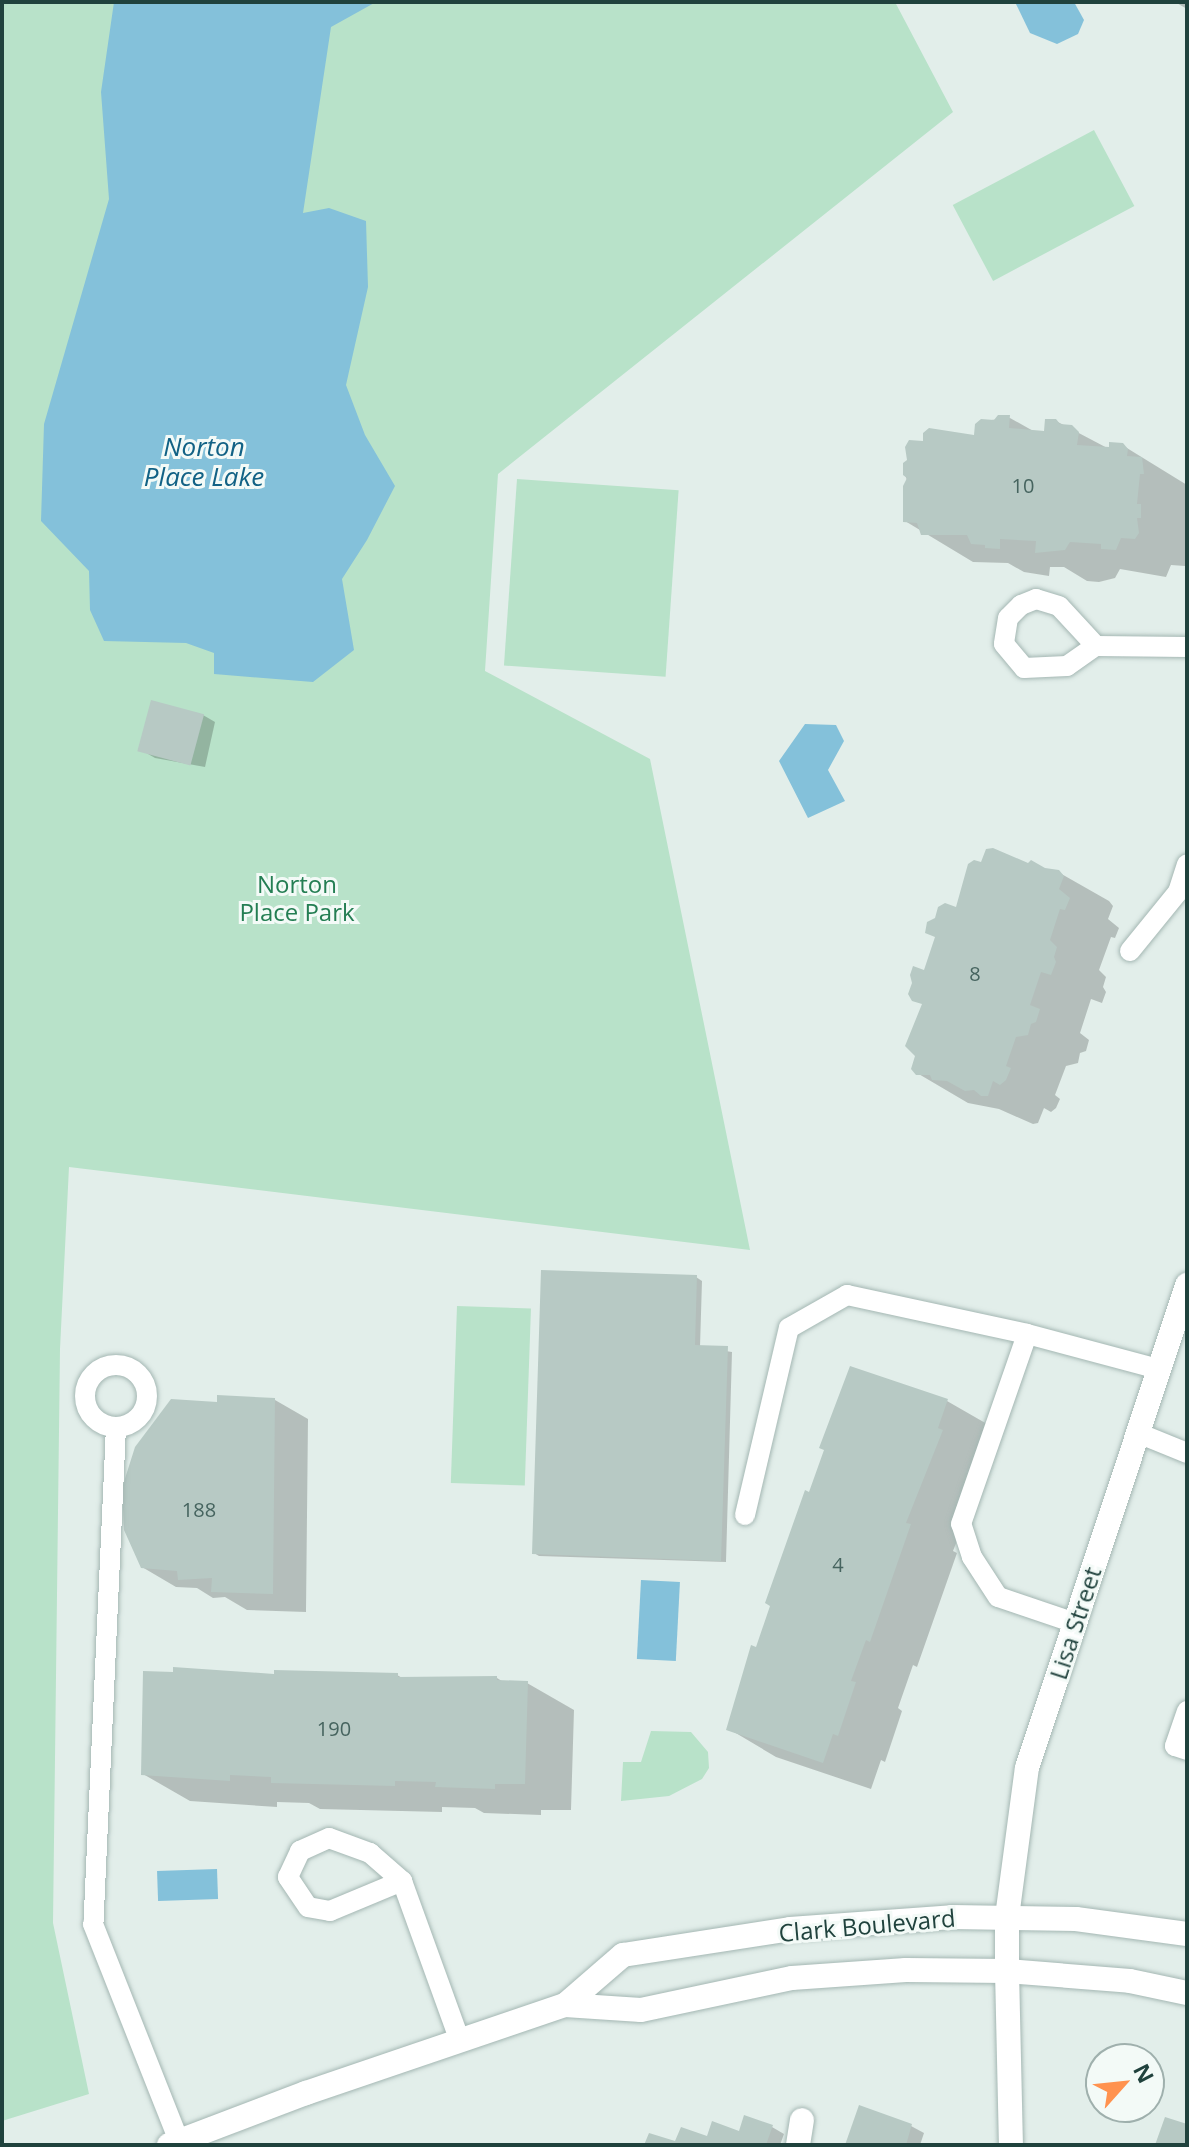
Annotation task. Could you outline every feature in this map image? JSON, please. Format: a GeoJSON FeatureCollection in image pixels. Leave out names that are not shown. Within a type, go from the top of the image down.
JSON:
{"type":"FeatureCollection","features":[{"type":"Feature","properties":{"kind":"street","name":"Lisa Street"},"geometry":{"type":"LineString","coordinates":[[1011,2145],[1007,1917],[1027,1768],[1159,1369],[1183,1311],[1187,1285]]}},
{"type":"Feature","properties":{"kind":"street","name":"Clark Boulevard"},"geometry":{"type":"LineString","coordinates":[[174,2143],[565,2005],[623,1955],[790,1929],[952,1917],[1076,1919],[1187,1934]]}},
{"type":"Feature","properties":{"kind":"street","name":"Clark Boulevard"},"geometry":{"type":"LineString","coordinates":[[565,2005],[641,2010],[792,1978],[906,1970],[1007,1971],[1130,1981],[1187,1993]]}},
{"type":"Feature","properties":{"kind":"street"},"geometry":{"type":"LineString","coordinates":[[798,2145],[802,2120]]}},
{"type":"Feature","properties":{"kind":"lane"},"geometry":{"type":"LineString","coordinates":[[1096,646],[1187,647]]}},
{"type":"Feature","properties":{"kind":"lane"},"geometry":{"type":"LineString","coordinates":[[1130,951],[1178,892],[1187,864]]}},
{"type":"Feature","properties":{"kind":"lane"},"geometry":{"type":"LineString","coordinates":[[745,1515],[789,1328],[847,1295],[1027,1334],[1159,1369]]}},
{"type":"Feature","properties":{"kind":"lane"},"geometry":{"type":"LineString","coordinates":[[1027,1334],[961,1524],[972,1557],[998,1597],[1075,1623]]}},
{"type":"Feature","properties":{"kind":"lane"},"geometry":{"type":"LineString","coordinates":[[116,1427],[93,1924],[174,2143]]}},
{"type":"Feature","properties":{"kind":"lane"},"geometry":{"type":"LineString","coordinates":[[1138,1433],[1187,1453]]}},
{"type":"Feature","properties":{"kind":"lane"},"geometry":{"type":"LineString","coordinates":[[1187,1711],[1175,1746],[1187,1750]]}},
{"type":"Feature","properties":{"kind":"lane"},"geometry":{"type":"LineString","coordinates":[[402,1881],[330,1911],[308,1907],[288,1877],[300,1851],[329,1838],[370,1853],[402,1881],[460,2041]]}},
{"type":"Feature","properties":{"kind":"green space","name":"Norton Place Park"},"geometry":{"type":"Polygon","coordinates":[[[2,2],[895,2],[953,112],[498,474],[485,671],[650,759],[750,1250],[69,1167],[60,1349],[53,1923],[89,2094],[2,2121],[2,2]]]}},
{"type":"Feature","properties":{"kind":"green space"},"geometry":{"type":"Polygon","coordinates":[[[1094,130],[1134,206],[993,281],[953,205],[1094,130]]]}},
{"type":"Feature","properties":{"kind":"green space"},"geometry":{"type":"Polygon","coordinates":[[[517,479],[679,490],[666,677],[504,666],[517,479]]]}},
{"type":"Feature","properties":{"kind":"green space"},"geometry":{"type":"Polygon","coordinates":[[[457,1306],[531,1309],[525,1485],[451,1483],[457,1306]]]}},
{"type":"Feature","properties":{"kind":"green space"},"geometry":{"type":"Polygon","coordinates":[[[651,1731],[691,1732],[708,1752],[709,1768],[702,1779],[669,1796],[621,1801],[623,1762],[641,1762],[651,1731]]]}},
{"type":"Feature","properties":{"kind":"water","name":"Norton Place Lake"},"geometry":{"type":"Polygon","coordinates":[[[114,2],[376,2],[331,27],[303,213],[329,208],[366,221],[368,287],[346,385],[365,435],[395,486],[367,540],[342,579],[354,650],[313,682],[214,674],[214,653],[186,643],[104,641],[90,610],[89,571],[41,521],[44,424],[109,199],[101,92],[114,2]]]}},
{"type":"Feature","properties":{"kind":"water"},"geometry":{"type":"Polygon","coordinates":[[[1015,2],[1074,2],[1084,20],[1078,34],[1057,44],[1030,33],[1015,2]]]}},
{"type":"Feature","properties":{"kind":"water"},"geometry":{"type":"Polygon","coordinates":[[[805,724],[836,725],[844,741],[828,770],[845,801],[808,818],[779,761],[805,724]]]}},
{"type":"Feature","properties":{"kind":"water"},"geometry":{"type":"Polygon","coordinates":[[[641,1580],[680,1582],[676,1661],[637,1659],[641,1580]]]}},
{"type":"Feature","properties":{"kind":"water"},"geometry":{"type":"Polygon","coordinates":[[[217,1869],[218,1899],[158,1901],[157,1871],[217,1869]]]}},
{"type":"Feature","properties":{"kind":"building"},"geometry":{"type":"Polygon","coordinates":[[[998,415],[1010,415],[1009,428],[1044,431],[1045,419],[1056,419],[1060,424],[1072,425],[1079,432],[1077,445],[1109,447],[1109,442],[1123,443],[1128,449],[1127,456],[1142,457],[1144,474],[1140,474],[1137,504],[1141,504],[1141,518],[1137,518],[1139,533],[1135,539],[1121,538],[1116,550],[1101,549],[1101,544],[1070,542],[1065,550],[1035,553],[1036,541],[1000,539],[1000,549],[985,548],[985,545],[971,544],[967,535],[921,535],[917,523],[903,522],[903,486],[907,478],[903,475],[903,463],[907,460],[905,447],[909,440],[923,441],[923,433],[929,428],[974,435],[975,424],[981,419],[994,420],[998,415]]]}},
{"type":"Feature","properties":{"kind":"building"},"geometry":{"type":"Polygon","coordinates":[[[151,700],[204,714],[190,765],[137,751],[151,700]]]}},
{"type":"Feature","properties":{"kind":"building"},"geometry":{"type":"Polygon","coordinates":[[[993,848],[1028,863],[1031,860],[1045,868],[1059,870],[1064,876],[1059,889],[1070,898],[1065,910],[1060,909],[1050,940],[1057,947],[1056,962],[1051,975],[1041,972],[1030,1005],[1040,1009],[1036,1022],[1031,1024],[1028,1035],[1016,1037],[1006,1066],[1011,1068],[1006,1080],[1000,1085],[993,1081],[988,1096],[981,1096],[974,1090],[965,1091],[947,1081],[932,1080],[930,1075],[916,1075],[911,1069],[915,1056],[905,1046],[922,1004],[912,1001],[908,994],[912,983],[910,975],[913,966],[924,970],[935,937],[925,933],[927,922],[935,918],[938,907],[945,903],[956,907],[968,864],[974,860],[981,862],[986,849],[993,848]]]}},
{"type":"Feature","properties":{"kind":"building"},"geometry":{"type":"Polygon","coordinates":[[[541,1270],[697,1275],[695,1345],[728,1346],[721,1561],[532,1554],[541,1270]]]}},
{"type":"Feature","properties":{"kind":"building"},"geometry":{"type":"Polygon","coordinates":[[[850,1366],[948,1399],[938,1428],[943,1430],[906,1523],[911,1524],[870,1642],[866,1640],[851,1681],[856,1682],[838,1736],[833,1734],[823,1763],[726,1730],[751,1645],[756,1647],[770,1606],[765,1603],[805,1490],[809,1492],[824,1450],[819,1448],[850,1366]]]}},
{"type":"Feature","properties":{"kind":"building"},"geometry":{"type":"Polygon","coordinates":[[[217,1395],[275,1398],[273,1594],[211,1592],[212,1578],[178,1580],[177,1571],[141,1568],[124,1530],[122,1488],[135,1447],[171,1399],[217,1402],[217,1395]]]}},
{"type":"Feature","properties":{"kind":"building"},"geometry":{"type":"Polygon","coordinates":[[[173,1667],[274,1674],[274,1670],[398,1673],[398,1677],[497,1676],[497,1680],[528,1681],[525,1784],[495,1784],[495,1789],[435,1787],[436,1782],[395,1781],[395,1786],[271,1783],[271,1777],[230,1775],[230,1781],[141,1775],[143,1671],[173,1672],[173,1667]]]}},
{"type":"Feature","properties":{"kind":"building"},"geometry":{"type":"Polygon","coordinates":[[[859,2105],[912,2124],[906,2145],[845,2145],[859,2105]]]}},
{"type":"Feature","properties":{"kind":"building"},"geometry":{"type":"Polygon","coordinates":[[[744,2115],[773,2125],[766,2145],[644,2145],[649,2133],[675,2141],[681,2127],[707,2136],[712,2121],[739,2131],[744,2115]]]}},
{"type":"Feature","properties":{"kind":"building"},"geometry":{"type":"Polygon","coordinates":[[[1165,2117],[1187,2124],[1187,2145],[1155,2145],[1165,2117]]]}}]}
